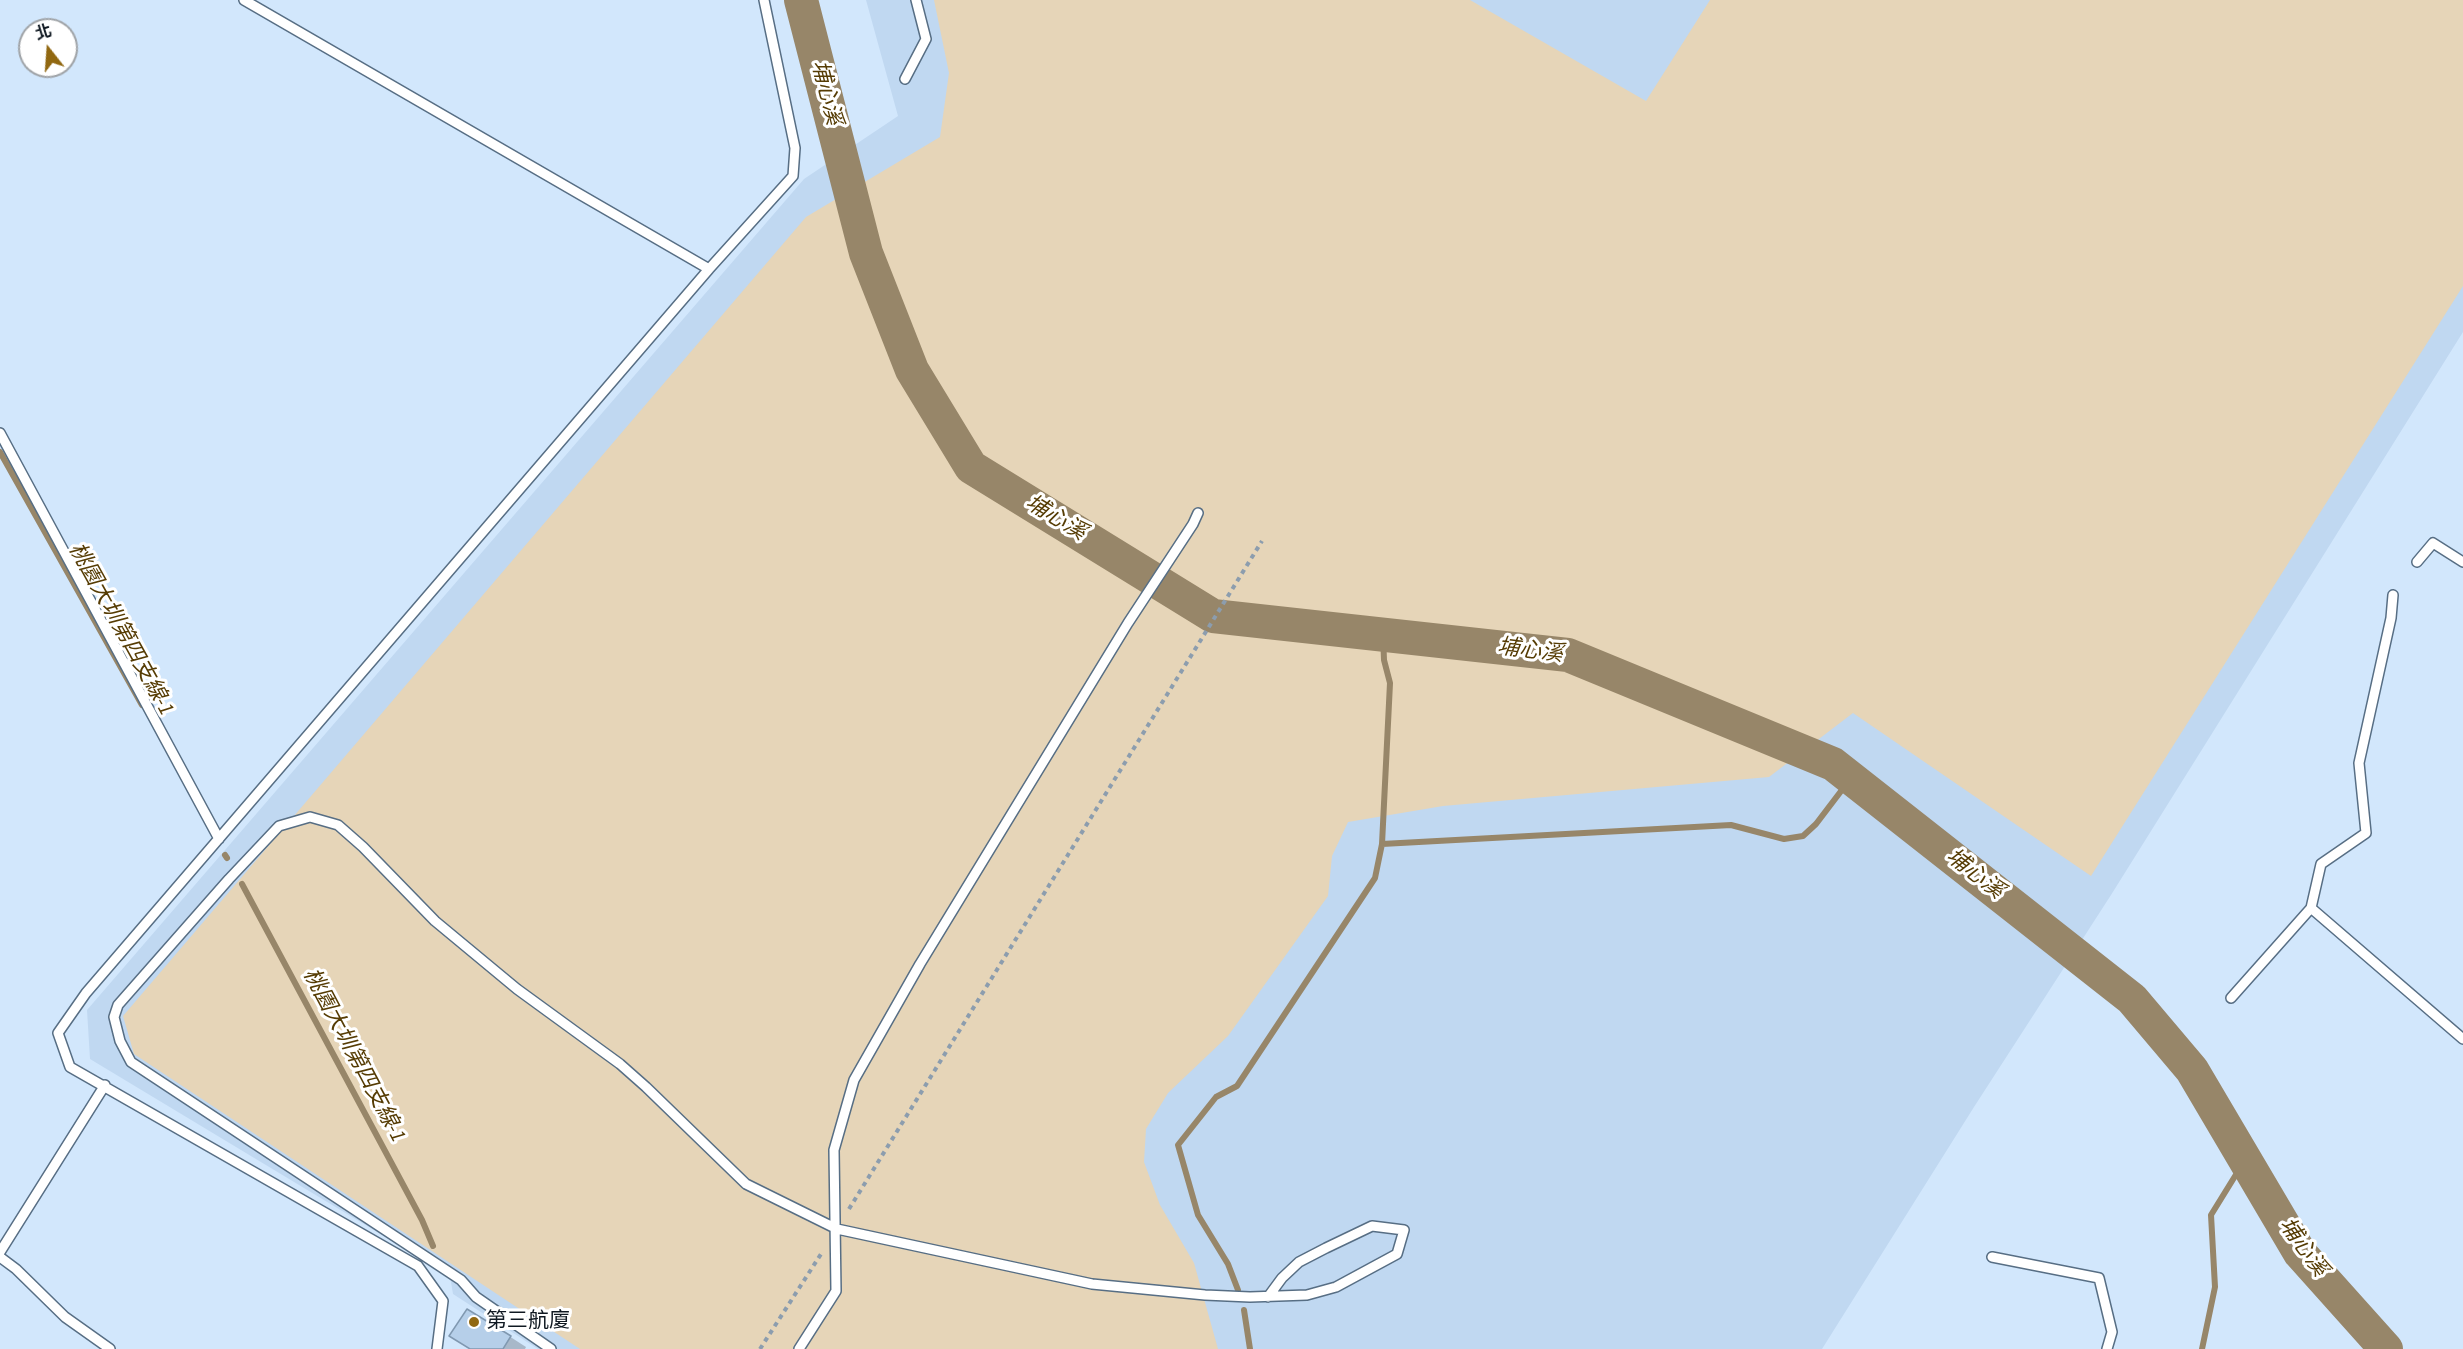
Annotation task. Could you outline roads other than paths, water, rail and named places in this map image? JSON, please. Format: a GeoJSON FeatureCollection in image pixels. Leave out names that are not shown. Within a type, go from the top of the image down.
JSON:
{"type":"FeatureCollection","features":[{"type":"Feature","properties":{"kind":"lane"},"geometry":{"type":"LineString","coordinates":[[244,0],[709,269]]}},
{"type":"Feature","properties":{"kind":"lane"},"geometry":{"type":"LineString","coordinates":[[437,1349],[443,1301],[418,1266],[70,1067],[58,1033],[86,993],[709,269],[793,176],[795,148],[764,0]]}},
{"type":"Feature","properties":{"kind":"lane"},"geometry":{"type":"LineString","coordinates":[[905,79],[926,39],[916,0]]}},
{"type":"Feature","properties":{"kind":"lane"},"geometry":{"type":"LineString","coordinates":[[0,434],[219,839]]}},
{"type":"Feature","properties":{"kind":"lane"},"geometry":{"type":"LineString","coordinates":[[799,1349],[836,1291],[837,1229],[834,1150],[854,1080],[920,964],[1128,623],[1198,513]]}},
{"type":"Feature","properties":{"kind":"lane"},"geometry":{"type":"LineString","coordinates":[[2417,562],[2433,543],[2463,562]]}},
{"type":"Feature","properties":{"kind":"lane"},"geometry":{"type":"LineString","coordinates":[[2231,998],[2311,908],[2321,864],[2366,833],[2359,763],[2391,618],[2393,595]]}},
{"type":"Feature","properties":{"kind":"lane"},"geometry":{"type":"LineString","coordinates":[[551,1349],[476,1297],[461,1280],[131,1062],[120,1041],[114,1017],[118,1005],[248,857],[279,826],[310,817],[338,825],[363,847],[435,921],[518,989],[620,1064],[746,1184],[837,1229],[1092,1284],[1205,1295],[1268,1297],[1307,1295],[1336,1287],[1397,1254],[1404,1230],[1372,1226],[1326,1248],[1299,1262],[1282,1278],[1268,1297]]}},
{"type":"Feature","properties":{"kind":"lane"},"geometry":{"type":"LineString","coordinates":[[2311,908],[2463,1039]]}},
{"type":"Feature","properties":{"kind":"lane"},"geometry":{"type":"LineString","coordinates":[[105,1086],[0,1255],[65,1317],[110,1349]]}},
{"type":"Feature","properties":{"kind":"lane"},"geometry":{"type":"LineString","coordinates":[[1992,1257],[2099,1278],[2112,1332],[2107,1349]]}},
{"type":"Feature","properties":{"kind":"waterway","name":"埔心溪"},"geometry":{"type":"LineString","coordinates":[[801,0],[866,253],[912,370],[971,467],[1213,616],[1568,655],[1833,764],[2132,999],[2192,1070],[2300,1253],[2386,1349]]}},
{"type":"Feature","properties":{"kind":"waterway","name":"桃園大圳第四支線-1"},"geometry":{"type":"LineString","coordinates":[[0,452],[142,705]]}},
{"type":"Feature","properties":{"kind":"waterway"},"geometry":{"type":"LineString","coordinates":[[1238,1290],[1228,1264],[1198,1215],[1178,1145],[1216,1097],[1237,1086],[1375,878],[1382,844],[1390,683],[1384,660],[1383,634]]}},
{"type":"Feature","properties":{"kind":"waterway"},"geometry":{"type":"LineString","coordinates":[[1382,844],[1731,825],[1784,839],[1803,836],[1816,824],[1851,778]]}},
{"type":"Feature","properties":{"kind":"waterway","name":"桃園大圳第四支線-1"},"geometry":{"type":"LineString","coordinates":[[242,884],[422,1220],[433,1246]]}},
{"type":"Feature","properties":{"kind":"waterway"},"geometry":{"type":"LineString","coordinates":[[2202,1349],[2215,1287],[2211,1215],[2245,1160]]}},
{"type":"Feature","properties":{"kind":"waterway"},"geometry":{"type":"LineString","coordinates":[[1244,1310],[1250,1349]]}},
{"type":"Feature","properties":{"kind":"place","name":"第三航廈"},"geometry":{"type":"Point","coordinates":[474,1322]}}]}
